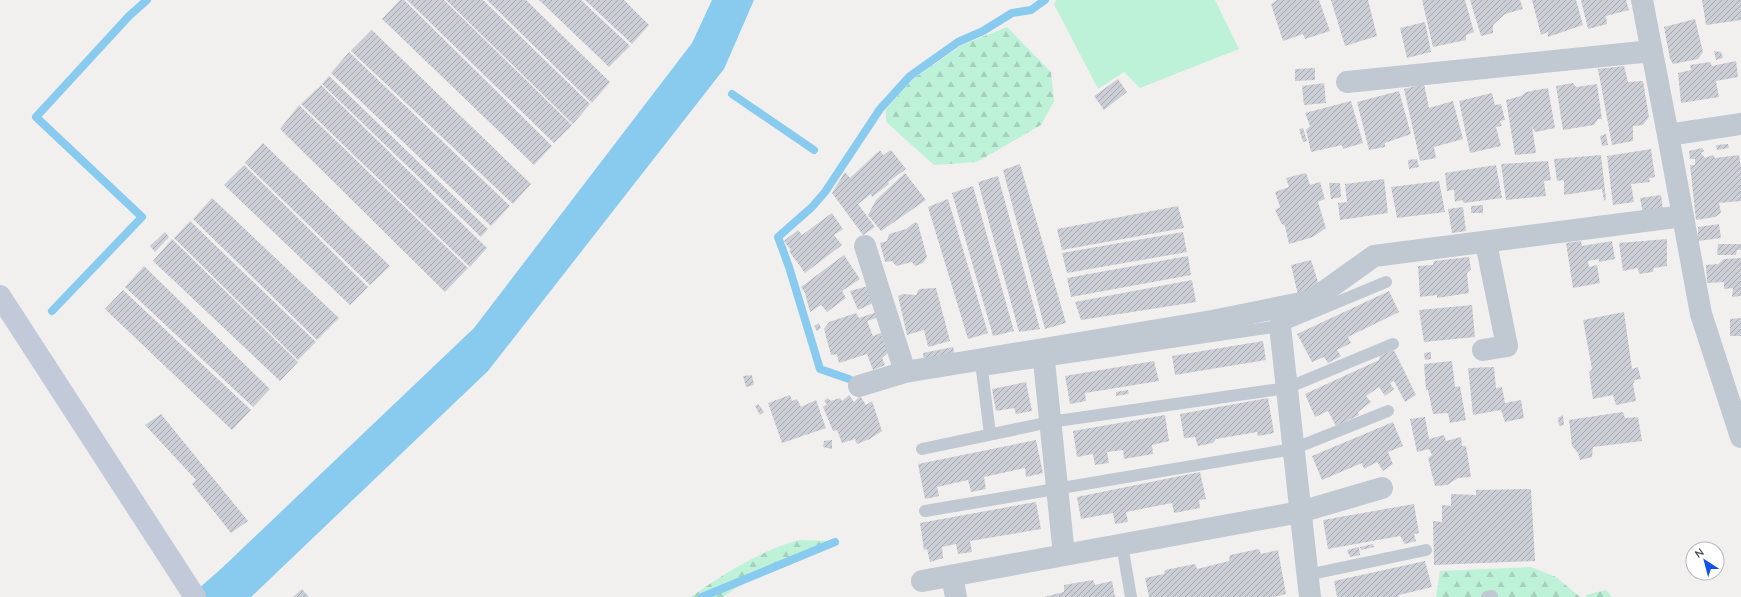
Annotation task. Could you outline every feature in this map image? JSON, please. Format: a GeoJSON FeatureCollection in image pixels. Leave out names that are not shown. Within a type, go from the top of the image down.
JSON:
{"type":"FeatureCollection","features":[{"type":"Feature","properties":{"kind":"street"},"geometry":{"type":"LineString","coordinates":[[1642,0],[1701,314],[1741,437]]}},
{"type":"Feature","properties":{"kind":"street"},"geometry":{"type":"LineString","coordinates":[[1347,82],[1652,51]]}},
{"type":"Feature","properties":{"kind":"street"},"geometry":{"type":"LineString","coordinates":[[1668,134],[1741,124]]}},
{"type":"Feature","properties":{"kind":"street"},"geometry":{"type":"LineString","coordinates":[[859,386],[905,372],[981,365],[1311,301],[1374,256],[1486,243],[1683,216]]}},
{"type":"Feature","properties":{"kind":"street"},"geometry":{"type":"LineString","coordinates":[[1483,350],[1507,346],[1486,243]]}},
{"type":"Feature","properties":{"kind":"street"},"geometry":{"type":"LineString","coordinates":[[865,246],[905,372]]}},
{"type":"Feature","properties":{"kind":"street"},"geometry":{"type":"LineString","coordinates":[[1316,311],[1393,255]]}},
{"type":"Feature","properties":{"kind":"street"},"geometry":{"type":"LineString","coordinates":[[0,296],[195,597]]}},
{"type":"Feature","properties":{"kind":"street"},"geometry":{"type":"LineString","coordinates":[[1280,326],[1310,597]]}},
{"type":"Feature","properties":{"kind":"street"},"geometry":{"type":"LineString","coordinates":[[1044,361],[1064,555]]}},
{"type":"Feature","properties":{"kind":"street"},"geometry":{"type":"LineString","coordinates":[[922,581],[1300,512],[1382,488]]}},
{"type":"Feature","properties":{"kind":"street"},"geometry":{"type":"LineString","coordinates":[[952,576],[956,597]]}},
{"type":"Feature","properties":{"kind":"lane"},"geometry":{"type":"LineString","coordinates":[[990,434],[981,365],[1044,361],[1280,326],[1386,282]]}},
{"type":"Feature","properties":{"kind":"lane"},"geometry":{"type":"LineString","coordinates":[[922,449],[1050,422],[1287,388],[1393,344]]}},
{"type":"Feature","properties":{"kind":"lane"},"geometry":{"type":"LineString","coordinates":[[925,511],[1293,450],[1388,411]]}},
{"type":"Feature","properties":{"kind":"lane"},"geometry":{"type":"LineString","coordinates":[[1122,545],[1131,597]]}},
{"type":"Feature","properties":{"kind":"lane"},"geometry":{"type":"LineString","coordinates":[[1307,575],[1426,550]]}},
{"type":"Feature","properties":{"kind":"green space"},"geometry":{"type":"Polygon","coordinates":[[[1056,0],[1215,0],[1239,49],[1140,88],[1124,72],[1098,89],[1054,4],[1056,0]]]}},
{"type":"Feature","properties":{"kind":"green space"},"geometry":{"type":"Polygon","coordinates":[[[1007,27],[1051,72],[1054,101],[1041,125],[977,162],[934,165],[886,122],[886,109],[913,79],[962,45],[1007,27]]]}},
{"type":"Feature","properties":{"kind":"green space"},"geometry":{"type":"Polygon","coordinates":[[[800,540],[827,541],[740,585],[723,597],[691,597],[729,572],[758,556],[773,549],[800,540]]]}},
{"type":"Feature","properties":{"kind":"green space"},"geometry":{"type":"Polygon","coordinates":[[[1531,567],[1556,577],[1580,597],[1436,597],[1440,571],[1531,567]]]}},
{"type":"Feature","properties":{"kind":"green space"},"geometry":{"type":"Polygon","coordinates":[[[1606,590],[1612,597],[1586,597],[1586,595],[1606,590]]]}},
{"type":"Feature","properties":{"kind":"water"},"geometry":{"type":"Polygon","coordinates":[[[712,0],[754,0],[724,69],[488,371],[251,597],[189,597],[223,567],[474,328],[692,43],[712,0]]]}},
{"type":"Feature","properties":{"kind":"building"},"geometry":{"type":"Polygon","coordinates":[[[400,0],[404,0],[552,146],[534,165],[382,19],[400,0]]]}},
{"type":"Feature","properties":{"kind":"building"},"geometry":{"type":"Polygon","coordinates":[[[407,0],[444,0],[572,125],[554,143],[407,0]]]}},
{"type":"Feature","properties":{"kind":"building"},"geometry":{"type":"Polygon","coordinates":[[[446,0],[483,0],[590,104],[573,124],[446,0]]]}},
{"type":"Feature","properties":{"kind":"building"},"geometry":{"type":"Polygon","coordinates":[[[487,0],[526,0],[610,82],[592,103],[487,0]]]}},
{"type":"Feature","properties":{"kind":"building"},"geometry":{"type":"Polygon","coordinates":[[[539,0],[581,0],[630,46],[609,67],[539,0]]]}},
{"type":"Feature","properties":{"kind":"building"},"geometry":{"type":"Polygon","coordinates":[[[585,0],[624,0],[649,25],[632,44],[585,0]]]}},
{"type":"Feature","properties":{"kind":"building"},"geometry":{"type":"Polygon","coordinates":[[[1277,0],[1319,0],[1330,31],[1305,39],[1303,34],[1283,41],[1271,4],[1277,0]]]}},
{"type":"Feature","properties":{"kind":"building"},"geometry":{"type":"Polygon","coordinates":[[[1331,0],[1368,0],[1377,36],[1345,46],[1331,0]]]}},
{"type":"Feature","properties":{"kind":"building"},"geometry":{"type":"Polygon","coordinates":[[[1422,0],[1465,0],[1474,32],[1466,35],[1466,40],[1433,47],[1422,0]]]}},
{"type":"Feature","properties":{"kind":"building"},"geometry":{"type":"Polygon","coordinates":[[[1470,0],[1520,0],[1523,9],[1505,14],[1493,25],[1493,33],[1481,36],[1470,0]]]}},
{"type":"Feature","properties":{"kind":"building"},"geometry":{"type":"Polygon","coordinates":[[[1532,0],[1576,0],[1583,25],[1548,37],[1548,32],[1541,35],[1532,0]]]}},
{"type":"Feature","properties":{"kind":"building"},"geometry":{"type":"Polygon","coordinates":[[[1581,0],[1626,0],[1629,10],[1606,16],[1607,24],[1588,29],[1581,0]]]}},
{"type":"Feature","properties":{"kind":"building"},"geometry":{"type":"Polygon","coordinates":[[[1702,0],[1741,0],[1741,20],[1706,25],[1702,0]]]}},
{"type":"Feature","properties":{"kind":"building"},"geometry":{"type":"Polygon","coordinates":[[[1695,19],[1703,52],[1698,59],[1673,64],[1670,59],[1664,27],[1695,19]]]}},
{"type":"Feature","properties":{"kind":"building"},"geometry":{"type":"Polygon","coordinates":[[[1425,22],[1431,52],[1407,58],[1400,28],[1425,22]]]}},
{"type":"Feature","properties":{"kind":"building"},"geometry":{"type":"Polygon","coordinates":[[[372,30],[531,184],[513,204],[351,51],[372,30]]]}},
{"type":"Feature","properties":{"kind":"building"},"geometry":{"type":"Polygon","coordinates":[[[1714,51],[1721,52],[1723,58],[1716,60],[1714,51]]]}},
{"type":"Feature","properties":{"kind":"building"},"geometry":{"type":"Polygon","coordinates":[[[349,52],[510,206],[491,226],[331,73],[349,52]]]}},
{"type":"Feature","properties":{"kind":"building"},"geometry":{"type":"Polygon","coordinates":[[[1736,61],[1738,77],[1716,81],[1719,97],[1681,103],[1678,73],[1691,70],[1690,65],[1710,62],[1712,66],[1736,61]]]}},
{"type":"Feature","properties":{"kind":"building"},"geometry":{"type":"Polygon","coordinates":[[[1624,66],[1628,82],[1643,81],[1649,117],[1643,125],[1633,126],[1633,141],[1612,145],[1598,69],[1624,66]]]}},
{"type":"Feature","properties":{"kind":"building"},"geometry":{"type":"Polygon","coordinates":[[[1315,68],[1315,80],[1295,81],[1295,69],[1315,68]]]}},
{"type":"Feature","properties":{"kind":"building"},"geometry":{"type":"Polygon","coordinates":[[[329,76],[488,229],[481,237],[322,84],[329,76]]]}},
{"type":"Feature","properties":{"kind":"building"},"geometry":{"type":"Polygon","coordinates":[[[1118,79],[1127,92],[1104,110],[1094,96],[1118,79]]]}},
{"type":"Feature","properties":{"kind":"building"},"geometry":{"type":"Polygon","coordinates":[[[1324,83],[1326,103],[1304,105],[1302,86],[1324,83]]]}},
{"type":"Feature","properties":{"kind":"building"},"geometry":{"type":"Polygon","coordinates":[[[1573,83],[1576,87],[1597,84],[1602,119],[1598,119],[1594,125],[1563,130],[1556,86],[1573,83]]]}},
{"type":"Feature","properties":{"kind":"building"},"geometry":{"type":"Polygon","coordinates":[[[1424,84],[1429,108],[1453,101],[1463,139],[1434,147],[1436,158],[1420,161],[1404,89],[1424,84]]]}},
{"type":"Feature","properties":{"kind":"building"},"geometry":{"type":"Polygon","coordinates":[[[321,85],[487,248],[470,267],[301,104],[321,85]]]}},
{"type":"Feature","properties":{"kind":"building"},"geometry":{"type":"Polygon","coordinates":[[[1548,88],[1555,128],[1535,132],[1532,126],[1536,153],[1515,155],[1506,100],[1521,96],[1526,92],[1548,88]]]}},
{"type":"Feature","properties":{"kind":"building"},"geometry":{"type":"Polygon","coordinates":[[[1399,91],[1411,134],[1385,143],[1385,147],[1369,150],[1357,102],[1399,91]]]}},
{"type":"Feature","properties":{"kind":"building"},"geometry":{"type":"Polygon","coordinates":[[[1492,93],[1495,105],[1501,104],[1505,120],[1500,121],[1502,126],[1496,127],[1501,146],[1470,153],[1459,101],[1492,93]]]}},
{"type":"Feature","properties":{"kind":"building"},"geometry":{"type":"Polygon","coordinates":[[[1351,101],[1363,143],[1343,149],[1342,145],[1311,152],[1306,130],[1310,126],[1305,113],[1351,101]]]}},
{"type":"Feature","properties":{"kind":"building"},"geometry":{"type":"Polygon","coordinates":[[[299,105],[468,268],[445,292],[280,129],[299,105]]]}},
{"type":"Feature","properties":{"kind":"building"},"geometry":{"type":"Polygon","coordinates":[[[1303,128],[1307,141],[1303,142],[1299,129],[1303,128]]]}},
{"type":"Feature","properties":{"kind":"building"},"geometry":{"type":"Polygon","coordinates":[[[1606,134],[1608,145],[1602,146],[1600,136],[1606,134]]]}},
{"type":"Feature","properties":{"kind":"building"},"geometry":{"type":"Polygon","coordinates":[[[263,143],[390,266],[370,285],[245,163],[263,143]]]}},
{"type":"Feature","properties":{"kind":"building"},"geometry":{"type":"Polygon","coordinates":[[[1728,144],[1729,148],[1717,150],[1716,145],[1728,144]]]}},
{"type":"Feature","properties":{"kind":"building"},"geometry":{"type":"Polygon","coordinates":[[[1702,148],[1704,151],[1701,153],[1705,158],[1713,155],[1715,158],[1739,155],[1741,168],[1741,201],[1719,203],[1721,213],[1715,217],[1696,220],[1690,165],[1695,165],[1695,159],[1690,159],[1689,151],[1702,148]]]}},
{"type":"Feature","properties":{"kind":"building"},"geometry":{"type":"Polygon","coordinates":[[[1651,149],[1655,177],[1649,178],[1650,182],[1631,184],[1634,202],[1613,205],[1607,156],[1651,149]]]}},
{"type":"Feature","properties":{"kind":"building"},"geometry":{"type":"Polygon","coordinates":[[[880,150],[883,155],[891,150],[906,169],[888,182],[889,184],[872,197],[871,194],[858,204],[875,227],[863,235],[832,193],[845,172],[850,178],[880,150]]]}},
{"type":"Feature","properties":{"kind":"building"},"geometry":{"type":"Polygon","coordinates":[[[1601,155],[1606,199],[1604,201],[1602,189],[1564,195],[1564,180],[1557,181],[1554,159],[1601,155]]]}},
{"type":"Feature","properties":{"kind":"building"},"geometry":{"type":"Polygon","coordinates":[[[1417,159],[1419,167],[1409,169],[1408,160],[1417,159]]]}},
{"type":"Feature","properties":{"kind":"building"},"geometry":{"type":"Polygon","coordinates":[[[1548,161],[1551,180],[1544,181],[1546,196],[1506,200],[1501,164],[1548,161]]]}},
{"type":"Feature","properties":{"kind":"building"},"geometry":{"type":"Polygon","coordinates":[[[1020,164],[1066,323],[1045,329],[1003,170],[1020,164]]]}},
{"type":"Feature","properties":{"kind":"building"},"geometry":{"type":"Polygon","coordinates":[[[244,165],[368,287],[350,305],[224,185],[244,165]]]}},
{"type":"Feature","properties":{"kind":"building"},"geometry":{"type":"Polygon","coordinates":[[[1496,165],[1502,198],[1464,203],[1462,200],[1455,202],[1454,190],[1447,191],[1445,173],[1496,165]]]}},
{"type":"Feature","properties":{"kind":"building"},"geometry":{"type":"Polygon","coordinates":[[[905,173],[926,200],[881,231],[868,215],[876,200],[905,173]]]}},
{"type":"Feature","properties":{"kind":"building"},"geometry":{"type":"Polygon","coordinates":[[[1306,173],[1310,185],[1320,182],[1325,199],[1318,202],[1326,228],[1313,237],[1289,244],[1285,226],[1281,223],[1275,210],[1280,207],[1275,192],[1289,187],[1286,178],[1306,173]]]}},
{"type":"Feature","properties":{"kind":"building"},"geometry":{"type":"Polygon","coordinates":[[[998,176],[1040,329],[1019,332],[978,182],[998,176]]]}},
{"type":"Feature","properties":{"kind":"building"},"geometry":{"type":"Polygon","coordinates":[[[1384,179],[1388,213],[1340,220],[1338,203],[1347,202],[1345,184],[1384,179]]]}},
{"type":"Feature","properties":{"kind":"building"},"geometry":{"type":"Polygon","coordinates":[[[1439,181],[1445,212],[1397,218],[1391,187],[1439,181]]]}},
{"type":"Feature","properties":{"kind":"building"},"geometry":{"type":"Polygon","coordinates":[[[1329,183],[1340,183],[1341,197],[1331,199],[1329,183]]]}},
{"type":"Feature","properties":{"kind":"building"},"geometry":{"type":"Polygon","coordinates":[[[973,186],[1014,331],[993,336],[952,193],[973,186]]]}},
{"type":"Feature","properties":{"kind":"building"},"geometry":{"type":"Polygon","coordinates":[[[1661,195],[1663,210],[1643,214],[1640,198],[1661,195]]]}},
{"type":"Feature","properties":{"kind":"building"},"geometry":{"type":"Polygon","coordinates":[[[212,198],[339,318],[317,340],[193,219],[212,198]]]}},
{"type":"Feature","properties":{"kind":"building"},"geometry":{"type":"Polygon","coordinates":[[[948,199],[988,333],[968,339],[928,207],[948,199]]]}},
{"type":"Feature","properties":{"kind":"building"},"geometry":{"type":"Polygon","coordinates":[[[1483,205],[1483,213],[1471,213],[1471,206],[1483,205]]]}},
{"type":"Feature","properties":{"kind":"building"},"geometry":{"type":"Polygon","coordinates":[[[1178,206],[1184,228],[1062,250],[1057,229],[1178,206]]]}},
{"type":"Feature","properties":{"kind":"building"},"geometry":{"type":"Polygon","coordinates":[[[1463,207],[1466,231],[1452,233],[1448,209],[1463,207]]]}},
{"type":"Feature","properties":{"kind":"building"},"geometry":{"type":"Polygon","coordinates":[[[832,213],[843,229],[834,235],[842,245],[805,273],[789,251],[791,250],[784,241],[798,230],[802,235],[832,213]]]}},
{"type":"Feature","properties":{"kind":"building"},"geometry":{"type":"Polygon","coordinates":[[[190,221],[316,342],[298,360],[174,238],[190,221]]]}},
{"type":"Feature","properties":{"kind":"building"},"geometry":{"type":"Polygon","coordinates":[[[915,222],[918,224],[927,257],[923,263],[915,266],[912,262],[896,266],[892,261],[885,262],[880,243],[887,241],[889,234],[906,229],[915,222]]]}},
{"type":"Feature","properties":{"kind":"building"},"geometry":{"type":"Polygon","coordinates":[[[1719,224],[1721,238],[1698,241],[1698,227],[1719,224]]]}},
{"type":"Feature","properties":{"kind":"building"},"geometry":{"type":"Polygon","coordinates":[[[165,232],[169,237],[155,252],[150,246],[165,232]]]}},
{"type":"Feature","properties":{"kind":"building"},"geometry":{"type":"Polygon","coordinates":[[[1183,232],[1187,252],[1067,273],[1062,253],[1183,232]]]}},
{"type":"Feature","properties":{"kind":"building"},"geometry":{"type":"Polygon","coordinates":[[[172,239],[298,362],[280,381],[153,261],[172,239]]]}},
{"type":"Feature","properties":{"kind":"building"},"geometry":{"type":"Polygon","coordinates":[[[1667,239],[1667,266],[1654,268],[1653,272],[1639,274],[1638,268],[1623,271],[1619,243],[1667,239]]]}},
{"type":"Feature","properties":{"kind":"building"},"geometry":{"type":"Polygon","coordinates":[[[1581,241],[1582,246],[1612,241],[1615,259],[1599,262],[1599,259],[1588,261],[1589,267],[1597,265],[1600,283],[1573,288],[1566,243],[1581,241]]]}},
{"type":"Feature","properties":{"kind":"building"},"geometry":{"type":"Polygon","coordinates":[[[1718,244],[1741,244],[1741,250],[1737,250],[1736,255],[1717,255],[1718,244]]]}},
{"type":"Feature","properties":{"kind":"building"},"geometry":{"type":"Polygon","coordinates":[[[844,255],[860,279],[842,291],[846,298],[827,312],[821,305],[810,312],[805,293],[801,287],[844,255]]]}},
{"type":"Feature","properties":{"kind":"building"},"geometry":{"type":"Polygon","coordinates":[[[1188,256],[1191,275],[1071,297],[1067,278],[1188,256]]]}},
{"type":"Feature","properties":{"kind":"building"},"geometry":{"type":"Polygon","coordinates":[[[1469,257],[1471,269],[1467,273],[1469,293],[1437,298],[1437,295],[1420,297],[1418,266],[1433,265],[1434,261],[1469,257]]]}},
{"type":"Feature","properties":{"kind":"building"},"geometry":{"type":"Polygon","coordinates":[[[1741,258],[1741,296],[1732,297],[1733,288],[1724,289],[1724,282],[1707,283],[1706,265],[1718,264],[1724,259],[1741,258]]]}},
{"type":"Feature","properties":{"kind":"building"},"geometry":{"type":"Polygon","coordinates":[[[1311,260],[1320,288],[1298,295],[1291,265],[1311,260]]]}},
{"type":"Feature","properties":{"kind":"building"},"geometry":{"type":"Polygon","coordinates":[[[144,266],[270,389],[253,407],[125,287],[144,266]]]}},
{"type":"Feature","properties":{"kind":"building"},"geometry":{"type":"Polygon","coordinates":[[[1192,280],[1196,302],[1081,320],[1075,302],[1192,280]]]}},
{"type":"Feature","properties":{"kind":"building"},"geometry":{"type":"Polygon","coordinates":[[[868,286],[873,303],[858,310],[850,291],[868,286]]]}},
{"type":"Feature","properties":{"kind":"building"},"geometry":{"type":"Polygon","coordinates":[[[936,288],[950,341],[928,347],[924,330],[907,335],[898,296],[903,294],[916,295],[919,289],[936,288]]]}},
{"type":"Feature","properties":{"kind":"building"},"geometry":{"type":"Polygon","coordinates":[[[123,290],[251,410],[232,430],[105,309],[123,290]]]}},
{"type":"Feature","properties":{"kind":"building"},"geometry":{"type":"Polygon","coordinates":[[[1389,291],[1399,312],[1348,337],[1351,343],[1337,350],[1341,356],[1328,363],[1324,357],[1312,362],[1297,334],[1389,291]]]}},
{"type":"Feature","properties":{"kind":"building"},"geometry":{"type":"Polygon","coordinates":[[[1472,305],[1475,337],[1424,342],[1419,310],[1472,305]]]}},
{"type":"Feature","properties":{"kind":"building"},"geometry":{"type":"Polygon","coordinates":[[[877,312],[879,317],[867,321],[873,336],[881,333],[888,353],[882,358],[885,365],[873,370],[867,354],[839,363],[837,354],[831,355],[824,329],[829,322],[856,313],[859,318],[877,312]]]}},
{"type":"Feature","properties":{"kind":"building"},"geometry":{"type":"Polygon","coordinates":[[[1624,312],[1632,369],[1638,367],[1641,379],[1635,380],[1633,384],[1636,401],[1616,405],[1613,395],[1593,399],[1589,373],[1592,369],[1583,320],[1624,312]]]}},
{"type":"Feature","properties":{"kind":"building"},"geometry":{"type":"Polygon","coordinates":[[[1741,318],[1741,336],[1730,336],[1730,319],[1741,318]]]}},
{"type":"Feature","properties":{"kind":"building"},"geometry":{"type":"Polygon","coordinates":[[[819,323],[821,328],[817,331],[814,326],[819,323]]]}},
{"type":"Feature","properties":{"kind":"building"},"geometry":{"type":"Polygon","coordinates":[[[1263,341],[1266,360],[1175,375],[1172,356],[1263,341]]]}},
{"type":"Feature","properties":{"kind":"building"},"geometry":{"type":"Polygon","coordinates":[[[953,347],[955,355],[924,361],[923,353],[953,347]]]}},
{"type":"Feature","properties":{"kind":"building"},"geometry":{"type":"Polygon","coordinates":[[[1393,350],[1416,395],[1405,402],[1394,381],[1390,383],[1394,389],[1385,396],[1379,387],[1366,396],[1371,402],[1358,412],[1359,415],[1336,426],[1328,411],[1315,417],[1305,394],[1379,360],[1380,356],[1393,350]]]}},
{"type":"Feature","properties":{"kind":"building"},"geometry":{"type":"Polygon","coordinates":[[[1431,352],[1431,359],[1425,360],[1424,353],[1431,352]]]}},
{"type":"Feature","properties":{"kind":"building"},"geometry":{"type":"Polygon","coordinates":[[[1154,361],[1159,381],[1085,393],[1086,401],[1070,404],[1065,376],[1154,361]]]}},
{"type":"Feature","properties":{"kind":"building"},"geometry":{"type":"Polygon","coordinates":[[[1452,361],[1455,387],[1460,386],[1466,420],[1450,423],[1448,413],[1433,414],[1428,390],[1426,390],[1424,364],[1452,361]]]}},
{"type":"Feature","properties":{"kind":"building"},"geometry":{"type":"Polygon","coordinates":[[[1494,367],[1496,388],[1502,387],[1505,403],[1521,400],[1524,418],[1505,422],[1501,410],[1473,415],[1468,368],[1494,367]]]}},
{"type":"Feature","properties":{"kind":"building"},"geometry":{"type":"Polygon","coordinates":[[[752,375],[754,385],[746,387],[743,376],[752,375]]]}},
{"type":"Feature","properties":{"kind":"building"},"geometry":{"type":"Polygon","coordinates":[[[1026,382],[1032,411],[1016,414],[1014,408],[996,411],[992,389],[1026,382]]]}},
{"type":"Feature","properties":{"kind":"building"},"geometry":{"type":"Polygon","coordinates":[[[1128,390],[1129,394],[1116,396],[1116,392],[1128,390]]]}},
{"type":"Feature","properties":{"kind":"building"},"geometry":{"type":"Polygon","coordinates":[[[790,395],[792,401],[797,399],[801,407],[816,400],[826,428],[782,443],[768,403],[790,395]]]}},
{"type":"Feature","properties":{"kind":"building"},"geometry":{"type":"Polygon","coordinates":[[[849,395],[854,402],[860,396],[866,405],[872,401],[882,431],[870,439],[857,444],[855,439],[842,443],[837,430],[833,431],[823,407],[827,404],[824,401],[828,398],[831,401],[840,398],[842,401],[849,395]]]}},
{"type":"Feature","properties":{"kind":"building"},"geometry":{"type":"Polygon","coordinates":[[[1268,398],[1274,433],[1258,436],[1257,432],[1216,439],[1213,443],[1198,446],[1195,437],[1184,438],[1180,414],[1268,398]]]}},
{"type":"Feature","properties":{"kind":"building"},"geometry":{"type":"Polygon","coordinates":[[[758,404],[764,412],[760,415],[755,406],[758,404]]]}},
{"type":"Feature","properties":{"kind":"building"},"geometry":{"type":"Polygon","coordinates":[[[1623,412],[1625,418],[1638,417],[1642,441],[1593,447],[1592,457],[1580,460],[1578,453],[1572,446],[1569,420],[1623,412]]]}},
{"type":"Feature","properties":{"kind":"building"},"geometry":{"type":"Polygon","coordinates":[[[161,414],[248,521],[231,533],[192,484],[196,480],[145,425],[161,414]]]}},
{"type":"Feature","properties":{"kind":"building"},"geometry":{"type":"Polygon","coordinates":[[[1165,415],[1169,441],[1152,445],[1153,454],[1124,459],[1123,450],[1107,452],[1109,463],[1095,465],[1093,454],[1077,457],[1073,431],[1165,415]]]}},
{"type":"Feature","properties":{"kind":"building"},"geometry":{"type":"Polygon","coordinates":[[[1563,415],[1564,425],[1559,426],[1558,418],[1563,415]]]}},
{"type":"Feature","properties":{"kind":"building"},"geometry":{"type":"Polygon","coordinates":[[[1425,417],[1429,439],[1444,435],[1446,441],[1461,437],[1462,446],[1466,446],[1471,477],[1458,478],[1447,485],[1435,486],[1428,458],[1432,455],[1429,449],[1417,452],[1410,419],[1425,417]]]}},
{"type":"Feature","properties":{"kind":"building"},"geometry":{"type":"Polygon","coordinates":[[[1393,422],[1403,446],[1388,452],[1393,464],[1383,471],[1377,462],[1364,469],[1362,463],[1322,480],[1312,456],[1393,422]]]}},
{"type":"Feature","properties":{"kind":"building"},"geometry":{"type":"Polygon","coordinates":[[[832,440],[832,449],[823,447],[824,441],[832,440]]]}},
{"type":"Feature","properties":{"kind":"building"},"geometry":{"type":"Polygon","coordinates":[[[1036,440],[1043,473],[1026,477],[1025,468],[984,477],[986,489],[971,492],[968,480],[937,487],[939,496],[925,499],[918,464],[1036,440]]]}},
{"type":"Feature","properties":{"kind":"building"},"geometry":{"type":"Polygon","coordinates":[[[1200,472],[1206,499],[1199,500],[1200,508],[1174,513],[1172,503],[1126,512],[1128,522],[1115,524],[1113,513],[1081,519],[1077,497],[1200,472]]]}},
{"type":"Feature","properties":{"kind":"building"},"geometry":{"type":"Polygon","coordinates":[[[1531,489],[1535,561],[1434,565],[1433,521],[1442,522],[1442,505],[1451,506],[1451,494],[1476,495],[1476,490],[1531,489]]]}},
{"type":"Feature","properties":{"kind":"building"},"geometry":{"type":"Polygon","coordinates":[[[1036,502],[1041,529],[970,541],[972,552],[958,554],[956,544],[942,547],[943,558],[930,562],[927,549],[924,550],[920,523],[1036,502]]]}},
{"type":"Feature","properties":{"kind":"building"},"geometry":{"type":"Polygon","coordinates":[[[1414,504],[1419,533],[1414,534],[1416,541],[1405,544],[1400,536],[1328,549],[1323,520],[1414,504]]]}},
{"type":"Feature","properties":{"kind":"building"},"geometry":{"type":"Polygon","coordinates":[[[1373,544],[1374,547],[1361,550],[1360,547],[1373,544]]]}},
{"type":"Feature","properties":{"kind":"building"},"geometry":{"type":"Polygon","coordinates":[[[1359,547],[1360,555],[1350,557],[1347,550],[1359,547]]]}},
{"type":"Feature","properties":{"kind":"building"},"geometry":{"type":"Polygon","coordinates":[[[1259,549],[1261,554],[1278,550],[1286,594],[1274,597],[1149,597],[1145,578],[1164,574],[1165,570],[1195,564],[1197,569],[1229,561],[1230,555],[1259,549]]]}},
{"type":"Feature","properties":{"kind":"building"},"geometry":{"type":"Polygon","coordinates":[[[1425,561],[1432,587],[1399,595],[1399,597],[1337,597],[1334,581],[1425,561]]]}},
{"type":"Feature","properties":{"kind":"building"},"geometry":{"type":"Polygon","coordinates":[[[1093,580],[1095,585],[1112,581],[1115,597],[1044,597],[1064,592],[1064,585],[1093,580]]]}},
{"type":"Feature","properties":{"kind":"building"},"geometry":{"type":"Polygon","coordinates":[[[302,589],[309,597],[293,597],[302,589]]]}},
{"type":"Feature","properties":{"kind":"waterway"},"geometry":{"type":"LineString","coordinates":[[52,311],[142,217],[36,117],[129,16],[147,0]]}},
{"type":"Feature","properties":{"kind":"waterway"},"geometry":{"type":"LineString","coordinates":[[849,379],[820,369],[789,267],[778,237],[812,207],[825,192],[880,109],[910,76],[958,42],[983,31],[1012,13],[1031,10],[1045,0]]}},
{"type":"Feature","properties":{"kind":"waterway"},"geometry":{"type":"LineString","coordinates":[[732,94],[814,150]]}},
{"type":"Feature","properties":{"kind":"waterway"},"geometry":{"type":"LineString","coordinates":[[702,597],[835,542]]}}]}
